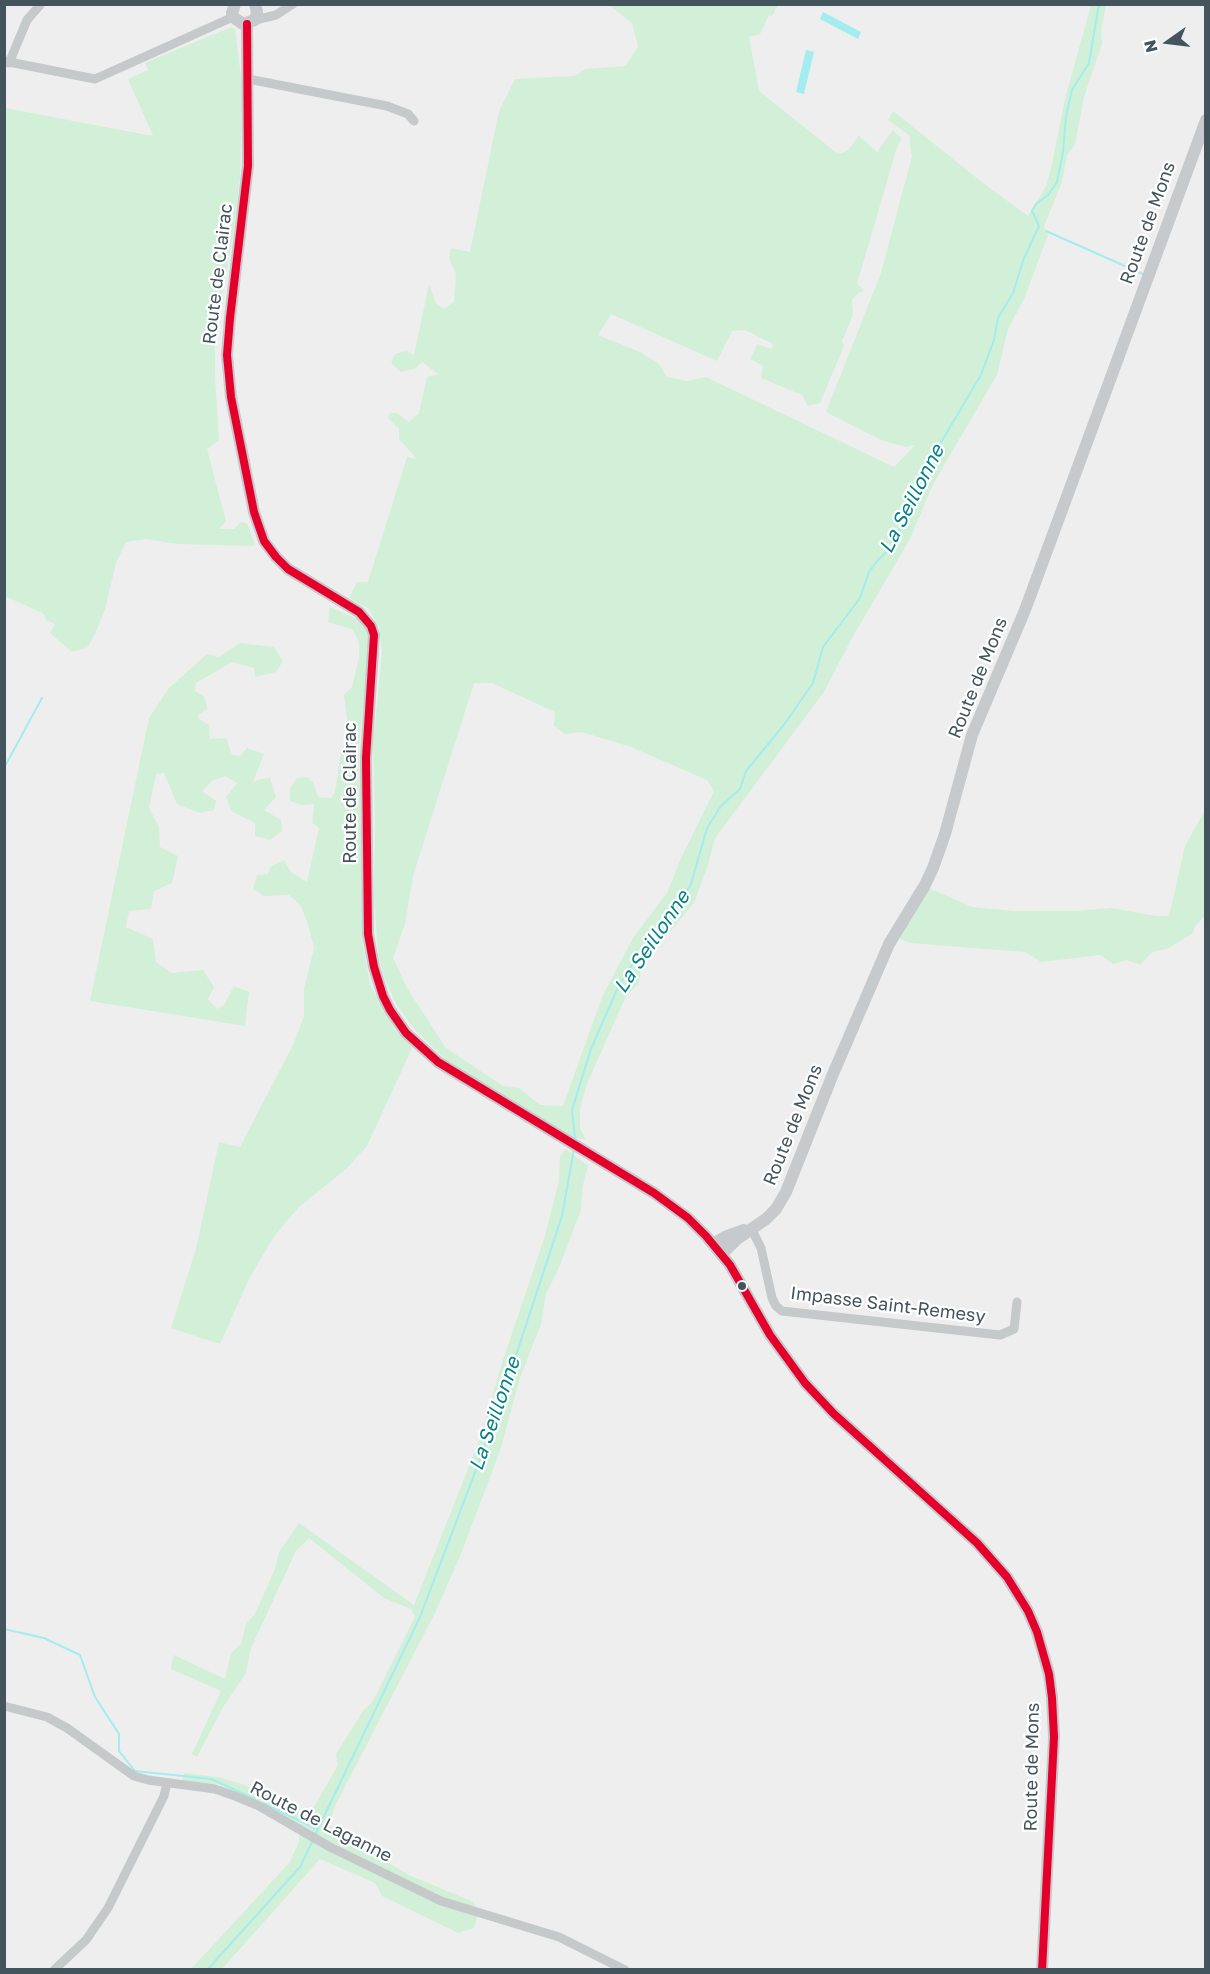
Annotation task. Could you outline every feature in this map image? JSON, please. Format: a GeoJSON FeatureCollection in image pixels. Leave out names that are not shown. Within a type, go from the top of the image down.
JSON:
{"type":"FeatureCollection","features":[{"type":"Feature","properties":{"kind":"street"},"geometry":{"type":"LineString","coordinates":[[40,5],[35,8],[27,20],[7,62],[95,79],[233,9],[239,23],[253,14],[282,12],[293,4]]}},
{"type":"Feature","properties":{"kind":"street","name":"Route de Clairac"},"geometry":{"type":"LineString","coordinates":[[253,14],[248,79],[246,188],[227,355],[231,397],[252,501],[264,541],[276,558],[288,568],[359,612],[371,626],[374,635],[366,758],[368,934],[378,982],[394,1016],[418,1045],[453,1072],[589,1155]]}},
{"type":"Feature","properties":{"kind":"street"},"geometry":{"type":"LineString","coordinates":[[248,79],[387,106],[408,114],[414,121]]}},
{"type":"Feature","properties":{"kind":"street","name":"Route de Mons"},"geometry":{"type":"LineString","coordinates":[[722,1254],[737,1239],[766,1219],[776,1209],[786,1192],[833,1074],[889,944],[933,868],[945,834],[972,735],[1029,599],[1206,120]]}},
{"type":"Feature","properties":{"kind":"street","name":"Route de Mons"},"geometry":{"type":"LineString","coordinates":[[589,1155],[663,1199],[688,1218],[722,1254],[770,1335],[805,1383],[834,1414],[977,1543],[1006,1577],[1028,1611],[1037,1632],[1049,1674],[1054,1737],[1042,1970]]}},
{"type":"Feature","properties":{"kind":"street","name":"Route de Mons"},"geometry":{"type":"LineString","coordinates":[[713,1244],[751,1228]]}},
{"type":"Feature","properties":{"kind":"street","name":"Impasse Saint-Remesy"},"geometry":{"type":"LineString","coordinates":[[751,1228],[761,1248],[772,1298],[782,1311],[1000,1335],[1014,1329],[1017,1302]]}},
{"type":"Feature","properties":{"kind":"street","name":"Route de Laganne"},"geometry":{"type":"LineString","coordinates":[[4,1706],[47,1717],[67,1728],[134,1776],[215,1790],[235,1796],[260,1806],[307,1834],[441,1901],[559,1937],[626,1970]]}},
{"type":"Feature","properties":{"kind":"street"},"geometry":{"type":"LineString","coordinates":[[54,1970],[86,1940],[108,1908],[164,1796],[167,1783]]}},
{"type":"Feature","properties":{"kind":"green space"},"geometry":{"type":"Polygon","coordinates":[[[609,5],[778,5],[772,16],[769,15],[760,34],[749,37],[759,91],[838,154],[847,151],[859,136],[877,152],[893,130],[902,139],[897,147],[857,284],[864,290],[852,300],[853,315],[842,341],[844,346],[820,403],[808,406],[802,395],[761,378],[763,366],[750,359],[757,344],[771,349],[773,344],[745,330],[732,331],[717,361],[611,314],[598,335],[640,352],[659,364],[667,377],[687,381],[706,377],[894,467],[915,445],[906,447],[881,440],[826,412],[881,273],[912,156],[910,136],[888,120],[893,111],[1028,216],[1046,186],[1065,99],[1091,5],[1106,5],[1101,30],[1102,44],[1084,97],[1075,144],[1067,156],[1062,182],[1044,226],[1048,235],[1024,299],[1008,329],[997,375],[931,489],[910,539],[852,638],[824,692],[715,838],[694,903],[641,966],[639,983],[626,996],[587,1084],[580,1109],[580,1128],[586,1140],[571,1137],[452,1066],[415,1030],[396,1004],[384,977],[378,955],[374,897],[373,743],[382,653],[379,626],[368,608],[349,598],[357,582],[368,582],[407,457],[417,459],[399,439],[399,429],[388,418],[390,413],[397,413],[409,422],[419,413],[427,377],[438,374],[422,362],[414,369],[401,372],[391,363],[395,354],[406,351],[414,355],[429,284],[436,304],[444,309],[454,302],[456,274],[449,258],[451,248],[470,252],[499,111],[515,79],[575,76],[585,69],[626,66],[638,46],[632,23],[609,5]],[[474,683],[413,876],[405,924],[393,958],[407,988],[446,1048],[503,1086],[519,1088],[540,1105],[563,1106],[602,997],[633,938],[667,893],[681,858],[714,791],[707,780],[631,747],[582,732],[565,734],[554,726],[555,712],[492,683],[474,683]]]}},
{"type":"Feature","properties":{"kind":"green space"},"geometry":{"type":"Polygon","coordinates":[[[231,27],[235,29],[242,85],[240,177],[233,236],[215,335],[219,440],[207,449],[226,521],[219,529],[234,529],[241,522],[247,523],[255,544],[252,546],[177,544],[146,539],[126,542],[116,563],[106,606],[95,634],[88,647],[72,652],[50,633],[55,624],[46,620],[44,614],[5,596],[5,108],[153,136],[128,79],[148,70],[145,63],[231,27]]]}},
{"type":"Feature","properties":{"kind":"green space"},"geometry":{"type":"Polygon","coordinates":[[[330,607],[357,619],[367,628],[369,644],[359,746],[363,943],[370,984],[383,1011],[398,1033],[413,1046],[367,1146],[346,1169],[299,1207],[275,1235],[250,1277],[220,1344],[171,1328],[196,1249],[219,1142],[240,1147],[294,1043],[304,1016],[304,989],[314,948],[301,906],[289,895],[264,896],[253,889],[257,875],[268,874],[270,867],[284,860],[291,872],[307,882],[319,828],[312,823],[314,804],[302,805],[290,801],[290,788],[297,778],[307,777],[313,782],[318,797],[331,798],[335,792],[341,752],[349,736],[344,695],[352,687],[359,657],[359,642],[352,629],[328,622],[330,607]]]}},
{"type":"Feature","properties":{"kind":"green space"},"geometry":{"type":"Polygon","coordinates":[[[240,643],[274,647],[283,661],[276,672],[255,677],[254,668],[232,662],[196,683],[195,691],[204,696],[208,709],[198,715],[199,719],[209,725],[210,739],[226,738],[232,755],[240,756],[247,748],[264,754],[253,782],[270,778],[276,797],[264,810],[281,820],[282,831],[270,840],[255,836],[255,823],[231,811],[226,797],[237,783],[225,776],[212,781],[202,791],[216,801],[214,810],[200,813],[177,804],[164,773],[156,774],[149,808],[159,827],[160,847],[178,856],[172,883],[154,891],[151,909],[129,911],[126,927],[153,939],[156,962],[171,973],[203,970],[214,987],[208,999],[217,1009],[224,1005],[234,986],[249,992],[245,1026],[90,1001],[149,718],[169,688],[207,654],[219,657],[240,643]]]}},
{"type":"Feature","properties":{"kind":"green space"},"geometry":{"type":"Polygon","coordinates":[[[1205,810],[1205,916],[1195,926],[1193,933],[1167,949],[1152,952],[1140,965],[1127,960],[1113,964],[1101,955],[1041,962],[1025,952],[910,943],[900,939],[904,928],[929,888],[972,907],[1015,911],[1075,911],[1111,908],[1169,916],[1185,846],[1205,810]]]}},
{"type":"Feature","properties":{"kind":"green space"},"geometry":{"type":"Polygon","coordinates":[[[566,1149],[588,1166],[583,1185],[581,1210],[558,1270],[546,1294],[541,1324],[520,1378],[500,1451],[461,1554],[435,1613],[335,1806],[329,1824],[337,1834],[411,1876],[474,1902],[477,1918],[474,1928],[458,1933],[382,1896],[375,1883],[320,1859],[222,1969],[191,1969],[289,1863],[299,1842],[300,1827],[271,1807],[216,1783],[208,1789],[182,1783],[184,1773],[219,1777],[266,1792],[308,1817],[338,1765],[336,1754],[363,1711],[373,1701],[415,1617],[411,1609],[384,1598],[309,1538],[296,1551],[251,1648],[245,1675],[223,1707],[197,1757],[192,1754],[221,1691],[171,1669],[174,1655],[225,1679],[231,1653],[241,1644],[246,1624],[255,1614],[275,1569],[279,1552],[299,1523],[414,1605],[479,1441],[502,1363],[544,1239],[559,1181],[560,1156],[566,1149]]]}},
{"type":"Feature","properties":{"kind":"water"},"geometry":{"type":"Polygon","coordinates":[[[823,12],[861,32],[858,39],[820,19],[823,12]]]}},
{"type":"Feature","properties":{"kind":"water"},"geometry":{"type":"Polygon","coordinates":[[[806,50],[814,52],[804,94],[796,92],[806,50]]]}},
{"type":"Feature","properties":{"kind":"waterway","name":"La Seillonne"},"geometry":{"type":"LineString","coordinates":[[575,1140],[572,1110],[591,1049],[619,985],[691,884],[707,828],[721,806],[740,789],[746,771],[783,726],[813,683],[823,647],[860,598],[869,572],[892,547],[921,476],[981,375],[994,340],[998,318],[1013,293],[1024,258],[1039,226],[1032,211],[1057,182],[1072,90],[1089,63],[1099,4]]}},
{"type":"Feature","properties":{"kind":"waterway"},"geometry":{"type":"LineString","coordinates":[[1046,231],[1143,274]]}},
{"type":"Feature","properties":{"kind":"waterway"},"geometry":{"type":"LineString","coordinates":[[4,768],[42,698]]}},
{"type":"Feature","properties":{"kind":"waterway","name":"La Seillonne"},"geometry":{"type":"LineString","coordinates":[[315,1835],[420,1617],[493,1425],[562,1216],[574,1149]]}},
{"type":"Feature","properties":{"kind":"waterway"},"geometry":{"type":"LineString","coordinates":[[4,1629],[44,1638],[80,1655],[95,1697],[119,1734],[119,1751],[135,1771],[211,1779],[255,1799]]}},
{"type":"Feature","properties":{"kind":"waterway"},"geometry":{"type":"LineString","coordinates":[[263,1803],[317,1829]]}},
{"type":"Feature","properties":{"kind":"waterway","name":"La Seillonne"},"geometry":{"type":"LineString","coordinates":[[207,1970],[300,1867],[313,1840]]}},
{"type":"Feature","properties":{"kind":"transit line"},"geometry":{"type":"LineString","coordinates":[[247,24],[248,166],[227,355],[231,397],[254,512],[264,541],[288,569],[359,612],[371,626],[374,635],[366,758],[368,934],[374,967],[383,996],[406,1033],[438,1062],[654,1193],[688,1218],[730,1265],[770,1335],[805,1383],[834,1414],[977,1543],[1007,1577],[1028,1611],[1037,1632],[1049,1674],[1052,1698],[1054,1737],[1042,1970]]}}]}
